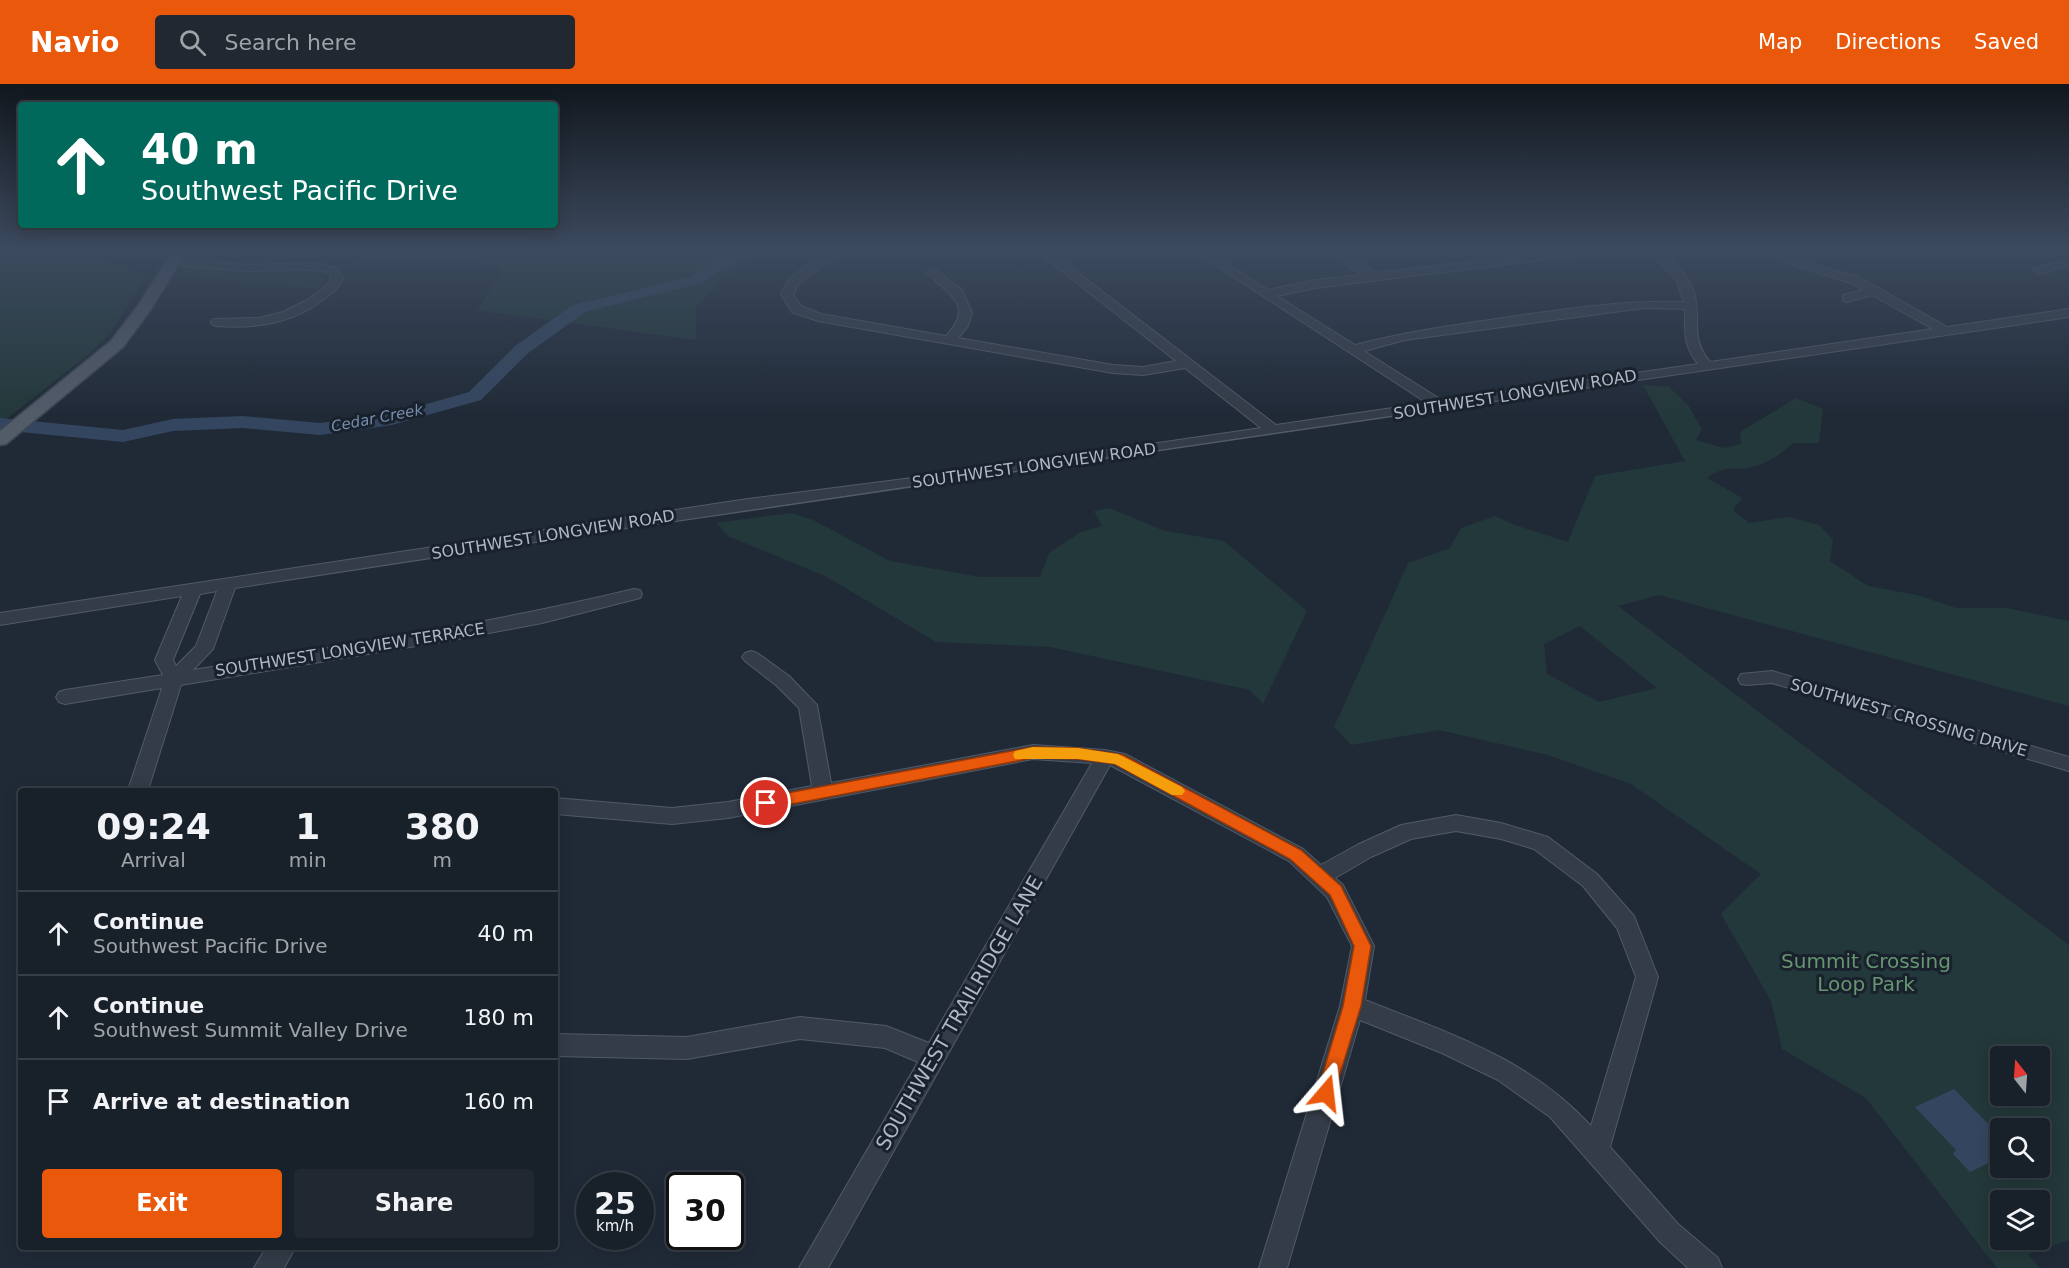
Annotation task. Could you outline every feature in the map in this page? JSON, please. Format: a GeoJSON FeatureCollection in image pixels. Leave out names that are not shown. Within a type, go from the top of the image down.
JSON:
{"type":"FeatureCollection","features":[{"type":"Feature","properties":{"kind":"main road"},"geometry":{"type":"LineString","coordinates":[[0,440],[117,344],[144,304]]}},
{"type":"Feature","properties":{"kind":"street"},"geometry":{"type":"LineString","coordinates":[[217,322],[260,321],[296,311],[309,304]]}},
{"type":"Feature","properties":{"kind":"street"},"geometry":{"type":"LineString","coordinates":[[793,304],[796,309],[818,317],[1113,369],[1143,371],[1189,363]]}},
{"type":"Feature","properties":{"kind":"street"},"geometry":{"type":"LineString","coordinates":[[949,340],[962,326],[966,313],[963,304]]}},
{"type":"Feature","properties":{"kind":"street"},"geometry":{"type":"LineString","coordinates":[[1112,304],[1273,430]]}},
{"type":"Feature","properties":{"kind":"street"},"geometry":{"type":"LineString","coordinates":[[1283,304],[1441,406]]}},
{"type":"Feature","properties":{"kind":"street"},"geometry":{"type":"LineString","coordinates":[[1355,349],[1405,336],[1642,304]]}},
{"type":"Feature","properties":{"kind":"street"},"geometry":{"type":"LineString","coordinates":[[1650,304],[1691,306],[1690,343],[1696,355],[1707,366]]}},
{"type":"Feature","properties":{"kind":"street"},"geometry":{"type":"LineString","coordinates":[[1900,304],[1947,332]]}},
{"type":"Feature","properties":{"kind":"street","name":"SOUTHWEST LONGVIEW ROAD"},"geometry":{"type":"LineString","coordinates":[[0,619],[741,505],[1441,406],[2069,313]]}},
{"type":"Feature","properties":{"kind":"street"},"geometry":{"type":"LineString","coordinates":[[139,788],[174,678],[204,649],[228,585]]}},
{"type":"Feature","properties":{"kind":"street"},"geometry":{"type":"LineString","coordinates":[[174,678],[164,660],[193,590]]}},
{"type":"Feature","properties":{"kind":"street","name":"SOUTHWEST LONGVIEW TERRACE"},"geometry":{"type":"LineString","coordinates":[[65,697],[458,633],[542,617],[634,594]]}},
{"type":"Feature","properties":{"kind":"street"},"geometry":{"type":"LineString","coordinates":[[751,657],[783,681],[808,705],[823,792]]}},
{"type":"Feature","properties":{"kind":"street","name":"SOUTHWEST CROSSING DRIVE"},"geometry":{"type":"LineString","coordinates":[[1747,679],[1772,677],[2069,764]]}},
{"type":"Feature","properties":{"kind":"street"},"geometry":{"type":"LineString","coordinates":[[558,806],[672,816],[728,810],[1033,752],[1078,754],[1118,759],[1296,855],[1335,891],[1363,946],[1352,1006],[1273,1268]]}},
{"type":"Feature","properties":{"kind":"street","name":"SOUTHWEST TRAILRIDGE LANE"},"geometry":{"type":"LineString","coordinates":[[813,1268],[1105,758]]}},
{"type":"Feature","properties":{"kind":"street"},"geometry":{"type":"LineString","coordinates":[[1320,876],[1364,851],[1408,831],[1456,823],[1501,831],[1541,843],[1590,880],[1626,923],[1647,977],[1596,1150]]}},
{"type":"Feature","properties":{"kind":"street"},"geometry":{"type":"LineString","coordinates":[[1352,1006],[1450,1045],[1507,1072],[1559,1109],[1669,1233],[1708,1268]]}},
{"type":"Feature","properties":{"kind":"street"},"geometry":{"type":"LineString","coordinates":[[558,1045],[687,1048],[800,1028],[886,1036],[934,1057]]}},
{"type":"Feature","properties":{"kind":"street"},"geometry":{"type":"LineString","coordinates":[[268,1268],[280,1250]]}},
{"type":"Feature","properties":{"kind":"green space"},"geometry":{"type":"Polygon","coordinates":[[[0,304],[128,304],[111,332],[88,355],[0,424],[0,304]]]}},
{"type":"Feature","properties":{"kind":"green space"},"geometry":{"type":"Polygon","coordinates":[[[481,304],[699,304],[696,307],[696,340],[477,310],[481,304]]]}},
{"type":"Feature","properties":{"kind":"green space","name":"Summit Crossing Loop Park"},"geometry":{"type":"Polygon","coordinates":[[[1643,385],[1669,387],[1688,405],[1702,429],[1696,440],[1723,448],[1741,444],[1740,432],[1796,398],[1823,409],[1819,443],[1793,443],[1761,464],[1749,468],[1721,470],[1707,478],[1742,498],[1733,510],[1749,523],[1789,517],[1819,525],[1833,539],[1830,561],[1868,586],[1917,595],[1956,608],[2007,608],[2069,621],[2069,706],[1659,595],[1618,606],[2069,945],[2069,1240],[2050,1246],[2050,1190],[1990,1190],[1990,1250],[2040,1250],[2028,1254],[2040,1268],[1997,1268],[1866,1098],[1782,1049],[1771,1001],[1721,914],[1761,874],[1631,784],[1548,755],[1439,730],[1351,745],[1334,727],[1408,563],[1450,548],[1461,528],[1495,516],[1568,542],[1595,476],[1685,461],[1643,385]],[[1580,626],[1544,644],[1547,674],[1599,702],[1657,688],[1580,626]]]}},
{"type":"Feature","properties":{"kind":"green space"},"geometry":{"type":"Polygon","coordinates":[[[1110,508],[1162,530],[1224,541],[1307,611],[1263,704],[1250,690],[1050,647],[936,642],[827,577],[728,536],[716,523],[791,513],[813,520],[890,561],[980,577],[1040,577],[1049,553],[1081,532],[1102,526],[1094,511],[1110,508]]]}},
{"type":"Feature","properties":{"kind":"water"},"geometry":{"type":"Polygon","coordinates":[[[1954,1089],[1990,1126],[1990,1162],[1970,1172],[1953,1154],[1956,1150],[1915,1107],[1954,1089]]]}},
{"type":"Feature","properties":{"kind":"waterway","name":"Cedar Creek"},"geometry":{"type":"LineString","coordinates":[[0,424],[123,436],[173,425],[243,422],[320,429],[392,419],[475,396],[521,350],[579,308],[595,304]]}},
{"type":"Feature","properties":{"kind":"slow traffic"},"geometry":{"type":"LineString","coordinates":[[1021,755],[1033,752],[1118,759],[1177,791]]}},
{"type":"Feature","properties":{"kind":"route"},"geometry":{"type":"LineString","coordinates":[[766,803],[1033,752],[1118,759],[1296,855],[1335,891],[1363,946],[1352,1006],[1326,1093]]}}]}
